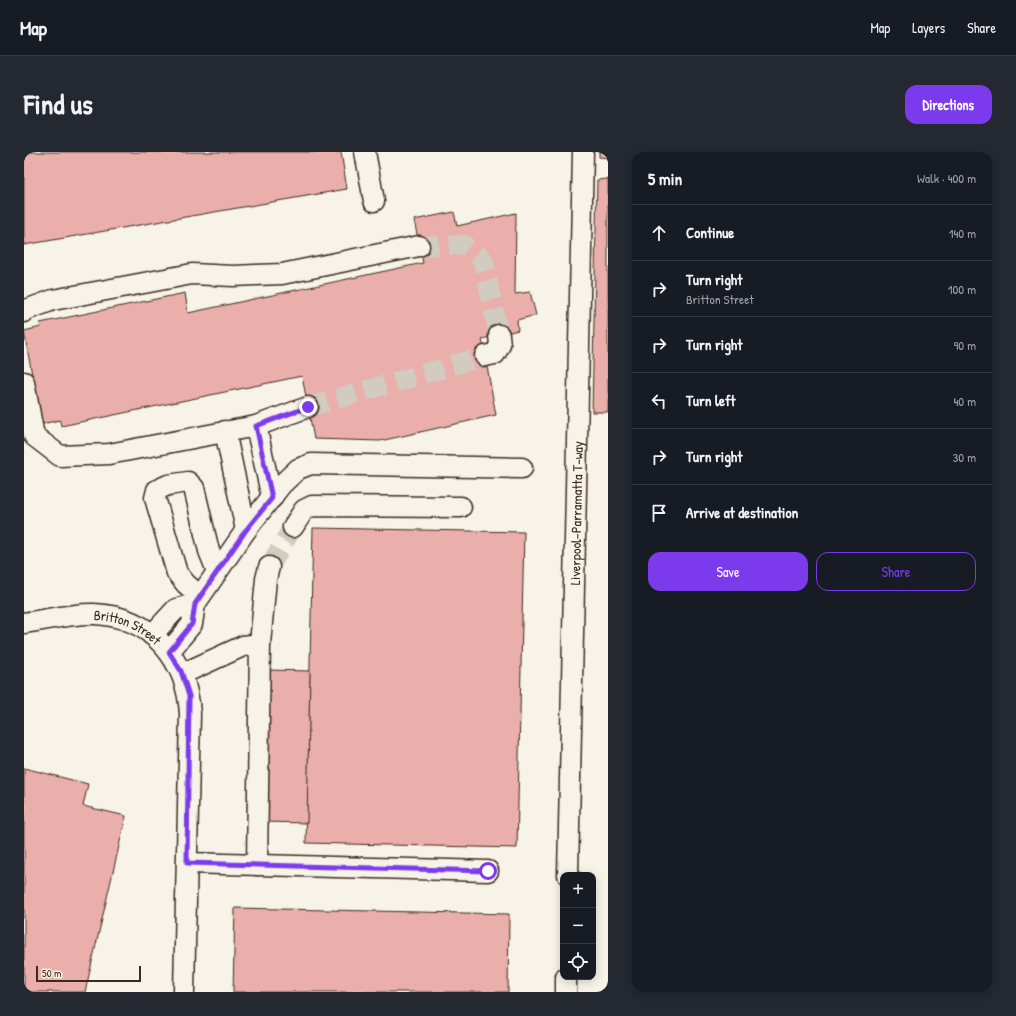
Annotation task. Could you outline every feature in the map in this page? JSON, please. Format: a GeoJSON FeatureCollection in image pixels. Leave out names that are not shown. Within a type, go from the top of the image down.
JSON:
{"type":"FeatureCollection","features":[{"type":"Feature","properties":{"kind":"street"},"geometry":{"type":"LineString","coordinates":[[365,152],[374,202]]}},
{"type":"Feature","properties":{"kind":"street","name":"Liverpool–Parramatta T-way"},"geometry":{"type":"LineString","coordinates":[[568,872],[582,152]]}},
{"type":"Feature","properties":{"kind":"street"},"geometry":{"type":"LineString","coordinates":[[24,312],[53,300],[192,274],[233,276],[282,274],[419,246]]}},
{"type":"Feature","properties":{"kind":"street"},"geometry":{"type":"LineString","coordinates":[[485,356],[494,354],[500,344],[499,335]]}},
{"type":"Feature","properties":{"kind":"street"},"geometry":{"type":"LineString","coordinates":[[24,382],[34,436],[60,456],[108,454],[256,426],[308,407]]}},
{"type":"Feature","properties":{"kind":"street"},"geometry":{"type":"LineString","coordinates":[[256,426],[272,498]]}},
{"type":"Feature","properties":{"kind":"street"},"geometry":{"type":"LineString","coordinates":[[225,432],[246,530]]}},
{"type":"Feature","properties":{"kind":"street"},"geometry":{"type":"LineString","coordinates":[[169,652],[192,624],[197,600],[246,530],[272,498],[298,470],[311,464],[522,468]]}},
{"type":"Feature","properties":{"kind":"street"},"geometry":{"type":"LineString","coordinates":[[197,600],[177,573],[155,498],[157,490],[168,485],[188,482],[194,488],[209,551],[217,571]]}},
{"type":"Feature","properties":{"kind":"street"},"geometry":{"type":"LineString","coordinates":[[293,527],[304,510],[312,506],[461,507]]}},
{"type":"Feature","properties":{"kind":"street"},"geometry":{"type":"LineString","coordinates":[[257,865],[260,644],[266,579],[269,567]]}},
{"type":"Feature","properties":{"kind":"street"},"geometry":{"type":"LineString","coordinates":[[152,635],[176,609],[197,600]]}},
{"type":"Feature","properties":{"kind":"street","name":"Britton Street"},"geometry":{"type":"LineString","coordinates":[[24,623],[94,614],[130,622],[152,635],[169,652],[182,674],[189,696],[190,714],[184,992]]}},
{"type":"Feature","properties":{"kind":"street"},"geometry":{"type":"LineString","coordinates":[[182,674],[243,646],[260,644]]}},
{"type":"Feature","properties":{"kind":"street"},"geometry":{"type":"LineString","coordinates":[[187,863],[488,871]]}},
{"type":"Feature","properties":{"kind":"street"},"geometry":{"type":"LineString","coordinates":[[566,980],[566,992]]}},
{"type":"Feature","properties":{"kind":"building"},"geometry":{"type":"Polygon","coordinates":[[[24,152],[341,152],[347,189],[24,245],[24,152]]]}},
{"type":"Feature","properties":{"kind":"building"},"geometry":{"type":"Polygon","coordinates":[[[599,152],[608,152],[608,158],[599,157],[599,152]]]}},
{"type":"Feature","properties":{"kind":"building"},"geometry":{"type":"Polygon","coordinates":[[[608,179],[608,412],[592,412],[597,180],[608,179]]]}},
{"type":"Feature","properties":{"kind":"building"},"geometry":{"type":"Polygon","coordinates":[[[454,212],[457,226],[516,213],[515,294],[530,292],[536,315],[517,320],[518,330],[482,339],[496,415],[380,441],[314,439],[302,376],[61,426],[60,420],[41,424],[24,331],[41,327],[40,323],[185,293],[188,313],[423,263],[414,220],[454,212]]]}},
{"type":"Feature","properties":{"kind":"building"},"geometry":{"type":"Polygon","coordinates":[[[313,528],[524,532],[517,848],[306,843],[313,528]]]}},
{"type":"Feature","properties":{"kind":"building"},"geometry":{"type":"Polygon","coordinates":[[[267,670],[310,671],[307,823],[264,822],[267,670]]]}},
{"type":"Feature","properties":{"kind":"building"},"geometry":{"type":"Polygon","coordinates":[[[24,768],[88,784],[83,806],[126,816],[85,992],[24,992],[24,768]]]}},
{"type":"Feature","properties":{"kind":"building"},"geometry":{"type":"Polygon","coordinates":[[[235,908],[509,914],[508,992],[233,992],[235,908]]]}},
{"type":"Feature","properties":{"kind":"tunnel"},"geometry":{"type":"LineString","coordinates":[[419,246],[464,245],[483,260],[499,335]]}},
{"type":"Feature","properties":{"kind":"tunnel"},"geometry":{"type":"LineString","coordinates":[[308,407],[485,356]]}},
{"type":"Feature","properties":{"kind":"tunnel"},"geometry":{"type":"LineString","coordinates":[[269,567],[293,527]]}},
{"type":"Feature","properties":{"kind":"route"},"geometry":{"type":"LineString","coordinates":[[308,407],[256,426],[272,498],[246,530],[195,604],[192,624],[169,652],[181,671],[189,696],[190,714],[187,863],[488,871]]}}]}
